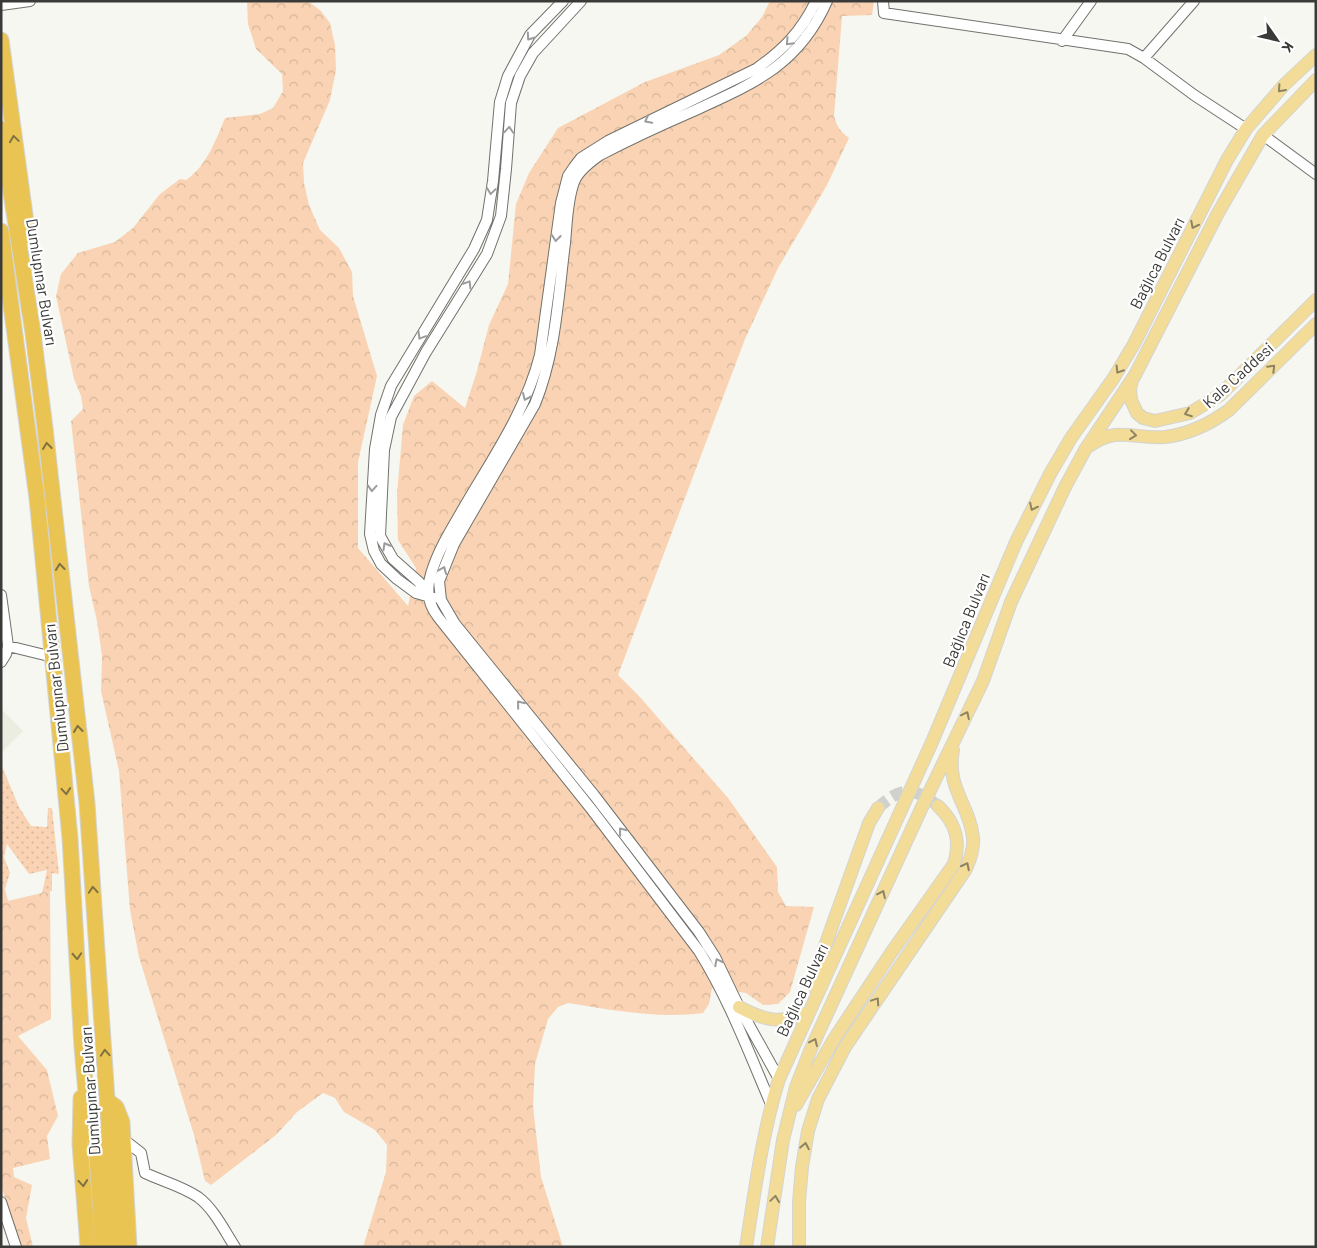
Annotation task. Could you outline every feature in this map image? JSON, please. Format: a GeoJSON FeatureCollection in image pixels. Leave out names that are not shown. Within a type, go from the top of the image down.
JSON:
{"type":"FeatureCollection","features":[{"type":"Feature","properties":{"kind":"highway"},"geometry":{"type":"LineString","coordinates":[[1,40],[37,311],[39,336],[36,360]]}},
{"type":"Feature","properties":{"kind":"highway","name":"Dumlupınar Bulvarı"},"geometry":{"type":"LineString","coordinates":[[1,129],[36,360],[53,494],[87,802],[118,1247]]}},
{"type":"Feature","properties":{"kind":"highway","name":"Dumlupınar Bulvarı"},"geometry":{"type":"LineString","coordinates":[[1,231],[37,498],[53,657],[70,838],[86,1093],[110,1141],[103,1247]]}},
{"type":"Feature","properties":{"kind":"highway"},"geometry":{"type":"LineString","coordinates":[[1,298],[10,344],[20,362]]}},
{"type":"Feature","properties":{"kind":"highway"},"geometry":{"type":"LineString","coordinates":[[82,1047],[80,1144],[88,1247]]}},
{"type":"Feature","properties":{"kind":"highway"},"geometry":{"type":"LineString","coordinates":[[110,1141],[130,1247]]}},
{"type":"Feature","properties":{"kind":"main road","name":"Bağlıca Bulvarı"},"geometry":{"type":"LineString","coordinates":[[746,1247],[761,1150],[771,1104],[779,1079],[932,742],[1029,516],[1071,438],[1113,379],[1134,344],[1227,160],[1246,129],[1284,85],[1316,55]]}},
{"type":"Feature","properties":{"kind":"main road","name":"Bağlıca Bulvarı"},"geometry":{"type":"LineString","coordinates":[[767,1247],[783,1140],[796,1087],[810,1052],[983,681],[1012,602],[1065,487],[1087,447],[1135,375],[1218,213],[1262,135],[1316,80]]}},
{"type":"Feature","properties":{"kind":"main road","name":"Kale Caddesi"},"geometry":{"type":"LineString","coordinates":[[1135,375],[1131,384],[1130,395],[1134,409],[1140,416],[1147,420],[1156,421],[1190,413],[1220,395],[1316,300]]}},
{"type":"Feature","properties":{"kind":"main road","name":"Kale Caddesi"},"geometry":{"type":"LineString","coordinates":[[1087,447],[1098,440],[1118,434],[1149,437],[1181,434],[1215,420],[1229,410],[1316,324]]}},
{"type":"Feature","properties":{"kind":"main road"},"geometry":{"type":"LineString","coordinates":[[799,1247],[799,1193],[804,1149],[818,1099],[845,1047],[966,868],[969,860],[973,845],[970,826],[956,791],[952,773],[952,755],[956,737]]}},
{"type":"Feature","properties":{"kind":"main road"},"geometry":{"type":"LineString","coordinates":[[788,1118],[834,1039],[891,953],[954,864],[958,850],[957,838],[952,822],[938,806]]}},
{"type":"Feature","properties":{"kind":"main road"},"geometry":{"type":"LineString","coordinates":[[817,995],[815,979],[821,957],[869,823],[878,808]]}},
{"type":"Feature","properties":{"kind":"main road"},"geometry":{"type":"LineString","coordinates":[[739,1007],[756,1016],[775,1020],[795,1018],[808,1013]]}},
{"type":"Feature","properties":{"kind":"main road"},"geometry":{"type":"LineString","coordinates":[[830,1073],[834,1039]]}},
{"type":"Feature","properties":{"kind":"street"},"geometry":{"type":"LineString","coordinates":[[1,5],[30,1]]}},
{"type":"Feature","properties":{"kind":"street"},"geometry":{"type":"LineString","coordinates":[[441,600],[416,593],[381,564],[374,550],[370,534],[375,449],[381,415],[391,386],[474,249],[487,220],[500,102],[508,76],[530,35],[563,1]]}},
{"type":"Feature","properties":{"kind":"street"},"geometry":{"type":"LineString","coordinates":[[429,596],[419,582],[393,559],[380,536],[384,450],[391,417],[426,352],[487,254],[501,216],[511,103],[520,76],[533,53],[580,1]]}},
{"type":"Feature","properties":{"kind":"street"},"geometry":{"type":"LineString","coordinates":[[771,1104],[747,1046],[712,972],[699,951],[592,810],[438,617],[429,603],[429,596],[431,575],[443,544],[523,404],[534,378],[540,355],[561,203],[568,176],[581,158],[608,141],[756,69],[777,54],[793,37],[806,20],[816,1]]}},
{"type":"Feature","properties":{"kind":"street"},"geometry":{"type":"LineString","coordinates":[[779,1079],[739,1007],[715,957],[699,932],[594,795],[455,624],[441,600],[439,581],[454,544],[535,404],[543,385],[555,332],[574,181],[584,167],[600,155],[746,87],[773,71],[793,53],[812,31],[827,1]]}},
{"type":"Feature","properties":{"kind":"street"},"geometry":{"type":"LineString","coordinates":[[882,1],[884,13],[980,26],[1062,41],[1128,49],[1144,58],[1194,95],[1246,129]]}},
{"type":"Feature","properties":{"kind":"street"},"geometry":{"type":"LineString","coordinates":[[1062,41],[1091,1]]}},
{"type":"Feature","properties":{"kind":"street"},"geometry":{"type":"LineString","coordinates":[[1144,58],[1194,1]]}},
{"type":"Feature","properties":{"kind":"street"},"geometry":{"type":"LineString","coordinates":[[1262,135],[1316,174]]}},
{"type":"Feature","properties":{"kind":"street"},"geometry":{"type":"LineString","coordinates":[[1,595],[8,646],[1,662]]}},
{"type":"Feature","properties":{"kind":"street"},"geometry":{"type":"LineString","coordinates":[[8,646],[53,657]]}},
{"type":"Feature","properties":{"kind":"street"},"geometry":{"type":"LineString","coordinates":[[110,1141],[141,1153],[145,1173],[173,1184],[198,1197],[209,1207],[234,1247]]}},
{"type":"Feature","properties":{"kind":"street"},"geometry":{"type":"LineString","coordinates":[[1,1202],[16,1247]]}},
{"type":"Feature","properties":{"kind":"shaded area"},"geometry":{"type":"Polygon","coordinates":[[[1,709],[23,731],[1,753],[1,709]]]}},
{"type":"Feature","properties":{"kind":"green space"},"geometry":{"type":"Polygon","coordinates":[[[247,1],[308,1],[321,11],[330,23],[335,45],[336,70],[330,100],[303,163],[304,183],[309,205],[320,230],[339,248],[352,272],[353,296],[377,376],[358,462],[358,548],[408,606],[416,568],[398,540],[397,494],[403,425],[414,396],[432,381],[465,408],[489,325],[508,284],[516,204],[529,173],[558,128],[645,82],[719,55],[746,36],[762,17],[770,1],[874,1],[872,15],[842,16],[834,116],[839,128],[849,138],[827,185],[778,268],[745,339],[618,675],[639,696],[728,798],[777,867],[778,892],[786,906],[814,907],[790,992],[778,1004],[763,1005],[746,993],[712,988],[709,1004],[703,1013],[686,1015],[652,1014],[568,1003],[558,1007],[548,1019],[535,1064],[533,1106],[541,1177],[563,1247],[363,1247],[386,1172],[387,1145],[375,1130],[344,1112],[335,1098],[323,1093],[297,1112],[276,1135],[211,1185],[205,1181],[194,1135],[139,957],[130,910],[119,771],[101,691],[102,656],[89,586],[71,421],[83,409],[81,396],[74,379],[56,296],[61,274],[78,253],[115,242],[133,228],[160,194],[180,179],[186,180],[193,175],[210,152],[225,118],[260,114],[273,108],[283,91],[282,74],[256,49],[248,24],[247,1]]]}},
{"type":"Feature","properties":{"kind":"green space"},"geometry":{"type":"Polygon","coordinates":[[[1,764],[19,807],[31,826],[47,827],[48,808],[52,808],[59,874],[52,873],[52,891],[42,893],[47,870],[29,874],[7,844],[4,857],[10,873],[5,889],[1,885],[1,764]]]}},
{"type":"Feature","properties":{"kind":"green space"},"geometry":{"type":"Polygon","coordinates":[[[1,885],[5,889],[8,901],[50,891],[51,1019],[18,1036],[47,1070],[58,1116],[47,1136],[50,1159],[13,1168],[14,1177],[32,1185],[26,1218],[33,1247],[22,1247],[1,1186],[1,885]]]}},
{"type":"Feature","properties":{"kind":"tunnel"},"geometry":{"type":"LineString","coordinates":[[878,808],[893,796],[907,792],[922,795],[938,806]]}}]}
